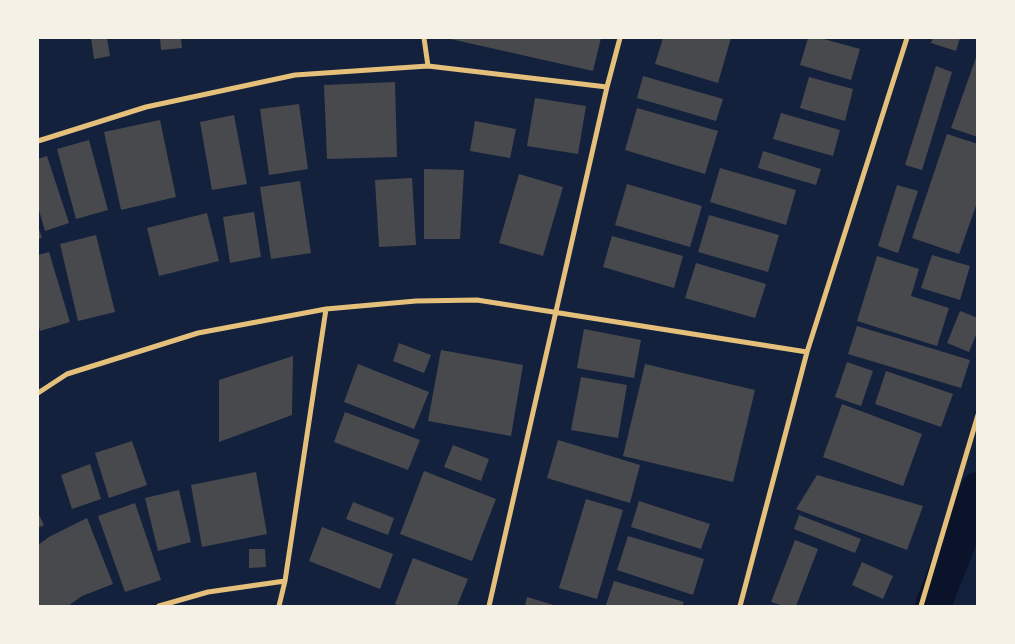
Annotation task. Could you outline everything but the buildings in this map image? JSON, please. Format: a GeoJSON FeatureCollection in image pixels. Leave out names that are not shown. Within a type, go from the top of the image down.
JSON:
{"type":"FeatureCollection","features":[{"type":"Feature","properties":{"kind":"street"},"geometry":{"type":"LineString","coordinates":[[424,38],[428,66]]}},
{"type":"Feature","properties":{"kind":"street"},"geometry":{"type":"LineString","coordinates":[[488,606],[607,87],[620,38]]}},
{"type":"Feature","properties":{"kind":"street"},"geometry":{"type":"LineString","coordinates":[[740,606],[807,352],[907,38]]}},
{"type":"Feature","properties":{"kind":"street"},"geometry":{"type":"LineString","coordinates":[[38,141],[146,107],[295,75],[428,66],[607,87]]}},
{"type":"Feature","properties":{"kind":"street"},"geometry":{"type":"LineString","coordinates":[[38,393],[67,374],[198,333],[326,309],[416,301],[477,300],[807,352]]}},
{"type":"Feature","properties":{"kind":"street"},"geometry":{"type":"LineString","coordinates":[[278,606],[285,582],[326,309]]}},
{"type":"Feature","properties":{"kind":"street"},"geometry":{"type":"LineString","coordinates":[[921,606],[978,415]]}},
{"type":"Feature","properties":{"kind":"street"},"geometry":{"type":"LineString","coordinates":[[158,606],[208,592],[285,582]]}},
{"type":"Feature","properties":{"kind":"waterway"},"geometry":{"type":"LineString","coordinates":[[933,606],[978,490]]}}]}
